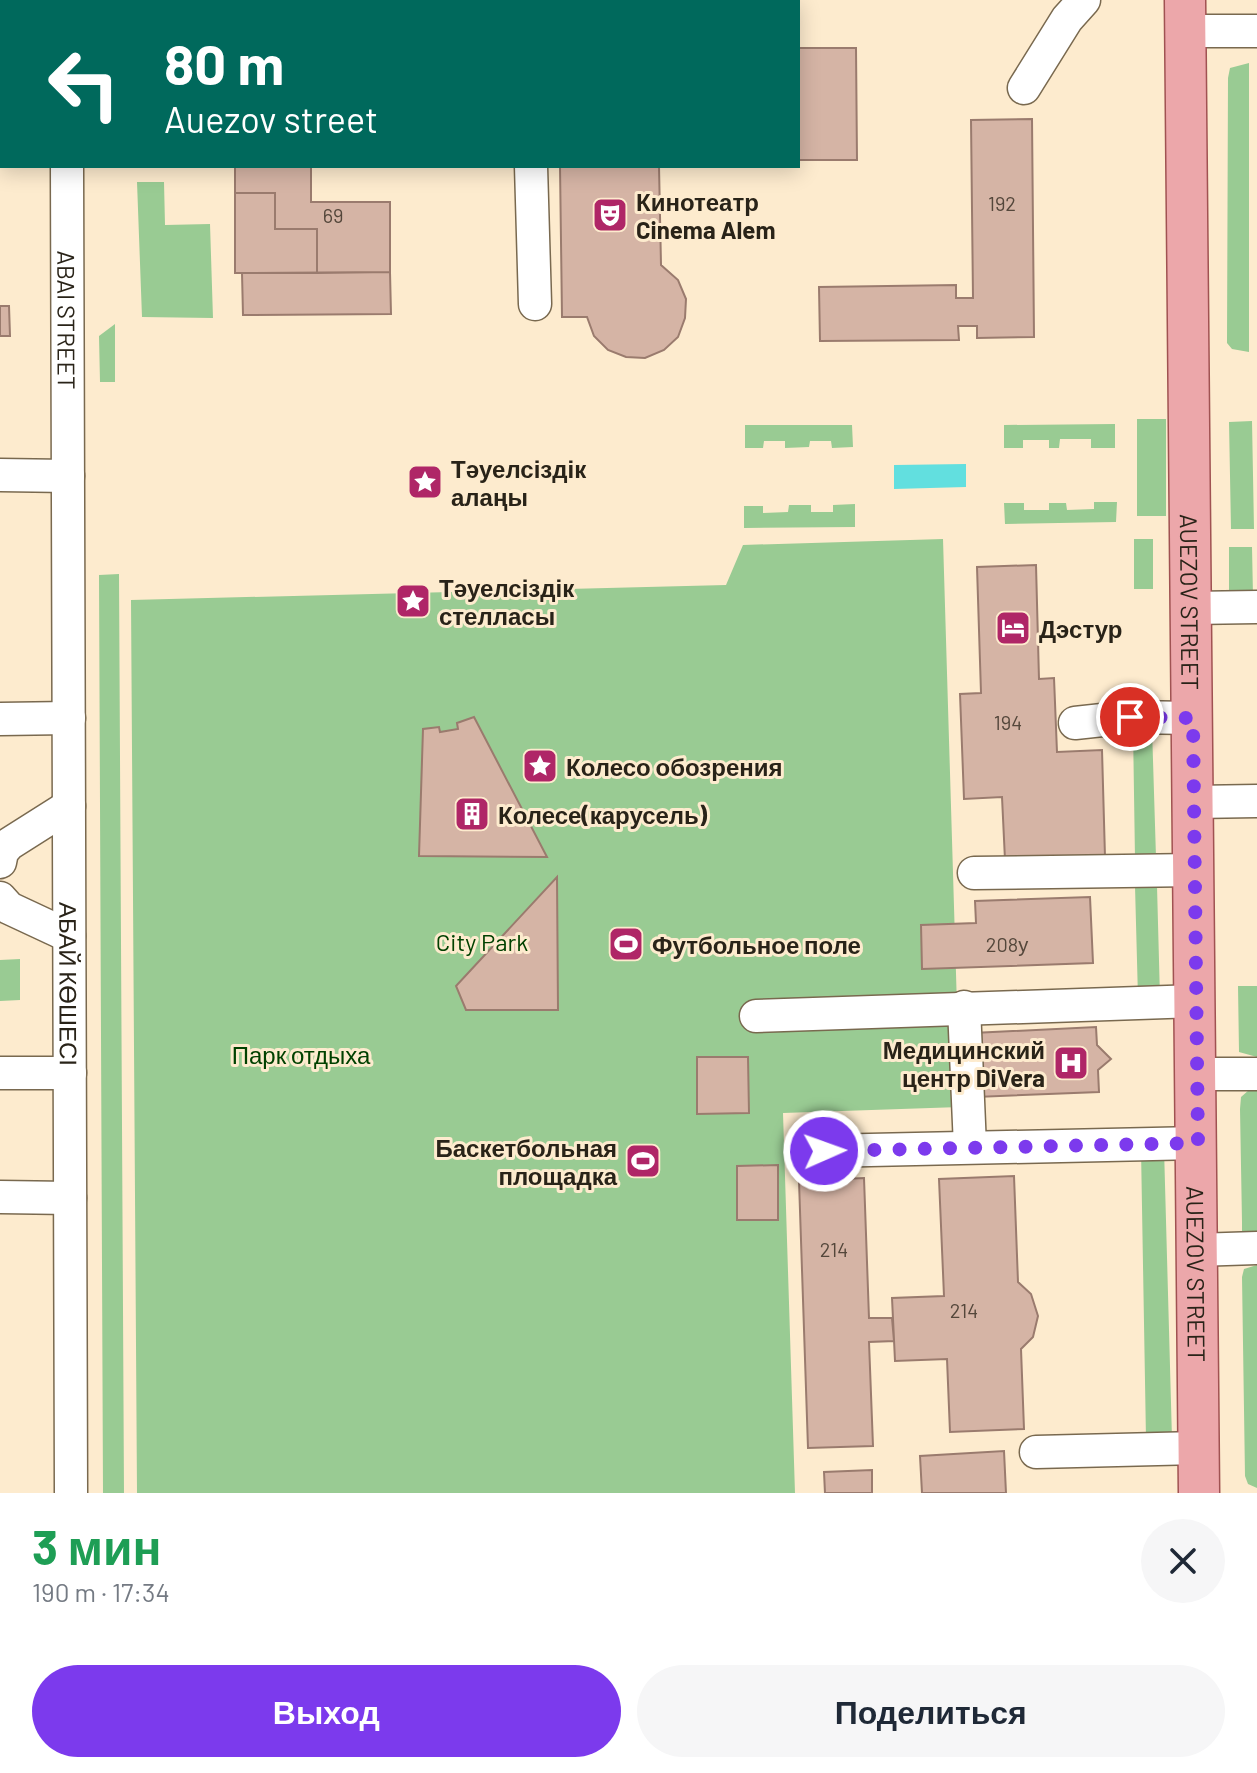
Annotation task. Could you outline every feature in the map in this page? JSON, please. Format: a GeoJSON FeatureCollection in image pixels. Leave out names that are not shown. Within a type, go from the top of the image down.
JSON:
{"type":"FeatureCollection","features":[{"type":"Feature","properties":{"kind":"main road","name":"AUEZOV STREET"},"geometry":{"type":"LineString","coordinates":[[1186,16],[1199,1493]]}},
{"type":"Feature","properties":{"kind":"street"},"geometry":{"type":"LineString","coordinates":[[1024,88],[1067,19],[1084,0]]}},
{"type":"Feature","properties":{"kind":"street"},"geometry":{"type":"LineString","coordinates":[[1186,16],[1257,31]]}},
{"type":"Feature","properties":{"kind":"street","name":"ABAI STREET"},"geometry":{"type":"LineString","coordinates":[[67,168],[68,476]]}},
{"type":"Feature","properties":{"kind":"street"},"geometry":{"type":"LineString","coordinates":[[531,168],[535,304]]}},
{"type":"Feature","properties":{"kind":"street"},"geometry":{"type":"LineString","coordinates":[[0,475],[68,476]]}},
{"type":"Feature","properties":{"kind":"street","name":"АБАЙ КӨШЕСІ"},"geometry":{"type":"LineString","coordinates":[[68,476],[71,1493]]}},
{"type":"Feature","properties":{"kind":"street"},"geometry":{"type":"LineString","coordinates":[[1191,608],[1257,607]]}},
{"type":"Feature","properties":{"kind":"street"},"geometry":{"type":"LineString","coordinates":[[1075,723],[1130,717],[1193,718]]}},
{"type":"Feature","properties":{"kind":"street"},"geometry":{"type":"LineString","coordinates":[[0,719],[69,718]]}},
{"type":"Feature","properties":{"kind":"street"},"geometry":{"type":"LineString","coordinates":[[1194,802],[1257,801]]}},
{"type":"Feature","properties":{"kind":"street"},"geometry":{"type":"LineString","coordinates":[[0,862],[9,844],[69,806]]}},
{"type":"Feature","properties":{"kind":"street"},"geometry":{"type":"LineString","coordinates":[[974,873],[1195,870]]}},
{"type":"Feature","properties":{"kind":"street"},"geometry":{"type":"LineString","coordinates":[[0,898],[9,908],[69,936]]}},
{"type":"Feature","properties":{"kind":"street"},"geometry":{"type":"LineString","coordinates":[[756,1016],[1196,1001]]}},
{"type":"Feature","properties":{"kind":"street"},"geometry":{"type":"LineString","coordinates":[[964,1007],[970,1147]]}},
{"type":"Feature","properties":{"kind":"street"},"geometry":{"type":"LineString","coordinates":[[0,1073],[70,1073]]}},
{"type":"Feature","properties":{"kind":"street"},"geometry":{"type":"LineString","coordinates":[[1197,1074],[1257,1074]]}},
{"type":"Feature","properties":{"kind":"street"},"geometry":{"type":"LineString","coordinates":[[824,1151],[1198,1143]]}},
{"type":"Feature","properties":{"kind":"street"},"geometry":{"type":"LineString","coordinates":[[0,1197],[70,1198]]}},
{"type":"Feature","properties":{"kind":"street"},"geometry":{"type":"LineString","coordinates":[[1196,1250],[1257,1248]]}},
{"type":"Feature","properties":{"kind":"street"},"geometry":{"type":"LineString","coordinates":[[1036,1452],[1198,1448]]}},
{"type":"Feature","properties":{"kind":"green space"},"geometry":{"type":"Polygon","coordinates":[[[1249,63],[1249,352],[1232,349],[1227,343],[1228,78],[1230,68],[1249,63]]]}},
{"type":"Feature","properties":{"kind":"green space"},"geometry":{"type":"Polygon","coordinates":[[[137,182],[164,182],[165,225],[210,224],[213,318],[142,317],[137,182]]]}},
{"type":"Feature","properties":{"kind":"green space"},"geometry":{"type":"Polygon","coordinates":[[[115,324],[115,382],[100,382],[99,336],[115,324]]]}},
{"type":"Feature","properties":{"kind":"green space"},"geometry":{"type":"Polygon","coordinates":[[[1137,419],[1166,419],[1166,516],[1137,516],[1137,419]]]}},
{"type":"Feature","properties":{"kind":"green space"},"geometry":{"type":"Polygon","coordinates":[[[1252,421],[1254,529],[1231,529],[1229,422],[1252,421]]]}},
{"type":"Feature","properties":{"kind":"green space"},"geometry":{"type":"Polygon","coordinates":[[[1115,424],[1115,448],[1091,448],[1091,439],[1060,439],[1059,448],[1049,448],[1049,440],[1023,440],[1023,448],[1004,448],[1004,425],[1115,424]]]}},
{"type":"Feature","properties":{"kind":"green space"},"geometry":{"type":"Polygon","coordinates":[[[745,425],[852,425],[853,447],[832,448],[831,441],[810,441],[809,447],[785,448],[785,441],[764,441],[763,448],[745,448],[745,425]]]}},
{"type":"Feature","properties":{"kind":"green space"},"geometry":{"type":"Polygon","coordinates":[[[1094,502],[1117,502],[1116,522],[1005,524],[1004,503],[1024,503],[1024,510],[1049,510],[1049,503],[1066,503],[1067,510],[1094,509],[1094,502]]]}},
{"type":"Feature","properties":{"kind":"green space"},"geometry":{"type":"Polygon","coordinates":[[[855,504],[855,527],[744,528],[744,506],[763,506],[763,513],[788,512],[789,505],[811,505],[811,512],[833,512],[833,505],[855,504]]]}},
{"type":"Feature","properties":{"kind":"green space","name":"City Park"},"geometry":{"type":"Polygon","coordinates":[[[943,539],[960,1107],[783,1113],[795,1493],[137,1493],[131,600],[726,585],[743,545],[943,539]]]}},
{"type":"Feature","properties":{"kind":"green space"},"geometry":{"type":"Polygon","coordinates":[[[1134,539],[1153,539],[1153,589],[1134,589],[1134,539]]]}},
{"type":"Feature","properties":{"kind":"green space"},"geometry":{"type":"Polygon","coordinates":[[[1229,547],[1252,547],[1253,596],[1229,597],[1229,547]]]}},
{"type":"Feature","properties":{"kind":"green space"},"geometry":{"type":"Polygon","coordinates":[[[119,574],[124,1493],[103,1493],[99,575],[119,574]]]}},
{"type":"Feature","properties":{"kind":"green space"},"geometry":{"type":"Polygon","coordinates":[[[1133,728],[1152,728],[1156,857],[1135,858],[1133,728]]]}},
{"type":"Feature","properties":{"kind":"green space"},"geometry":{"type":"Polygon","coordinates":[[[1135,886],[1157,886],[1160,998],[1138,998],[1135,886]]]}},
{"type":"Feature","properties":{"kind":"green space"},"geometry":{"type":"Polygon","coordinates":[[[20,959],[20,1000],[0,1001],[0,960],[20,959]]]}},
{"type":"Feature","properties":{"kind":"green space"},"geometry":{"type":"Polygon","coordinates":[[[1238,986],[1257,986],[1257,1057],[1239,1052],[1238,986]]]}},
{"type":"Feature","properties":{"kind":"green space"},"geometry":{"type":"Polygon","coordinates":[[[1249,1090],[1257,1090],[1257,1235],[1242,1232],[1240,1109],[1241,1097],[1249,1090]]]}},
{"type":"Feature","properties":{"kind":"green space"},"geometry":{"type":"Polygon","coordinates":[[[1164,1148],[1172,1439],[1146,1439],[1141,1149],[1164,1148]]]}},
{"type":"Feature","properties":{"kind":"green space"},"geometry":{"type":"Polygon","coordinates":[[[1257,1265],[1257,1488],[1248,1484],[1245,1476],[1242,1277],[1244,1269],[1257,1265]]]}},
{"type":"Feature","properties":{"kind":"water"},"geometry":{"type":"Polygon","coordinates":[[[966,464],[966,487],[894,489],[894,465],[966,464]]]}},
{"type":"Feature","properties":{"kind":"building"},"geometry":{"type":"Polygon","coordinates":[[[800,48],[856,48],[857,160],[800,160],[800,48]]]}},
{"type":"Feature","properties":{"kind":"building"},"geometry":{"type":"Polygon","coordinates":[[[1032,119],[1034,337],[977,338],[977,326],[958,326],[959,340],[820,341],[819,287],[956,285],[956,298],[973,298],[971,120],[1032,119]]]}},
{"type":"Feature","properties":{"kind":"building"},"geometry":{"type":"Polygon","coordinates":[[[235,168],[311,168],[311,202],[390,202],[390,272],[317,273],[317,229],[275,229],[275,193],[235,193],[235,168]]]}},
{"type":"Feature","properties":{"kind":"building","name":"Кинотеатр Cinema Alem"},"geometry":{"type":"Polygon","coordinates":[[[560,168],[659,168],[661,265],[678,280],[686,299],[685,318],[678,337],[664,350],[645,358],[626,357],[608,350],[594,336],[587,317],[562,317],[560,168]]]}},
{"type":"Feature","properties":{"kind":"building"},"geometry":{"type":"Polygon","coordinates":[[[235,193],[275,193],[275,229],[317,229],[317,273],[235,273],[235,193]]]}},
{"type":"Feature","properties":{"kind":"building"},"geometry":{"type":"Polygon","coordinates":[[[390,272],[391,314],[243,315],[242,273],[390,272]]]}},
{"type":"Feature","properties":{"kind":"building"},"geometry":{"type":"Polygon","coordinates":[[[0,306],[9,306],[10,336],[0,336],[0,306]]]}},
{"type":"Feature","properties":{"kind":"building"},"geometry":{"type":"Polygon","coordinates":[[[1036,565],[1039,679],[1054,678],[1057,752],[1102,750],[1105,857],[1005,860],[1002,797],[964,799],[960,694],[981,693],[977,567],[1036,565]]]}},
{"type":"Feature","properties":{"kind":"building","name":"Колесе(карусель)"},"geometry":{"type":"Polygon","coordinates":[[[474,717],[547,857],[419,856],[423,729],[439,727],[440,732],[458,729],[457,723],[474,717]]]}},
{"type":"Feature","properties":{"kind":"building"},"geometry":{"type":"Polygon","coordinates":[[[557,877],[558,1010],[466,1010],[456,986],[557,877]]]}},
{"type":"Feature","properties":{"kind":"building"},"geometry":{"type":"Polygon","coordinates":[[[1090,897],[1093,963],[922,969],[921,925],[976,923],[975,901],[1090,897]]]}},
{"type":"Feature","properties":{"kind":"building"},"geometry":{"type":"Polygon","coordinates":[[[1096,1027],[1097,1045],[1111,1059],[1098,1070],[1099,1092],[976,1097],[973,1033],[1096,1027]]]}},
{"type":"Feature","properties":{"kind":"building"},"geometry":{"type":"Polygon","coordinates":[[[697,1057],[748,1057],[749,1113],[697,1114],[697,1057]]]}},
{"type":"Feature","properties":{"kind":"building"},"geometry":{"type":"Polygon","coordinates":[[[778,1165],[778,1220],[737,1220],[737,1166],[778,1165]]]}},
{"type":"Feature","properties":{"kind":"building"},"geometry":{"type":"Polygon","coordinates":[[[1014,1176],[1018,1282],[1031,1294],[1038,1316],[1033,1337],[1021,1349],[1024,1429],[950,1432],[947,1359],[895,1361],[892,1298],[944,1296],[939,1179],[1014,1176]]]}},
{"type":"Feature","properties":{"kind":"building"},"geometry":{"type":"Polygon","coordinates":[[[864,1178],[869,1318],[892,1318],[894,1341],[869,1342],[873,1446],[808,1448],[799,1181],[864,1178]]]}},
{"type":"Feature","properties":{"kind":"building"},"geometry":{"type":"Polygon","coordinates":[[[1004,1451],[1006,1493],[922,1493],[920,1456],[1004,1451]]]}},
{"type":"Feature","properties":{"kind":"building"},"geometry":{"type":"Polygon","coordinates":[[[872,1470],[872,1493],[825,1493],[824,1472],[872,1470]]]}},
{"type":"Feature","properties":{"kind":"place","name":"Кинотеатр Cinema Alem"},"geometry":{"type":"Point","coordinates":[610,215]}},
{"type":"Feature","properties":{"kind":"place","name":"Тәуелсіздік алаңы"},"geometry":{"type":"Point","coordinates":[425,482]}},
{"type":"Feature","properties":{"kind":"place","name":"Тәуелсіздік стелласы"},"geometry":{"type":"Point","coordinates":[413,601]}},
{"type":"Feature","properties":{"kind":"place","name":"Дэстур"},"geometry":{"type":"Point","coordinates":[1013,628]}},
{"type":"Feature","properties":{"kind":"place","name":"Колесо обозрения"},"geometry":{"type":"Point","coordinates":[540,766]}},
{"type":"Feature","properties":{"kind":"place","name":"Колесе(карусель)"},"geometry":{"type":"Point","coordinates":[472,814]}},
{"type":"Feature","properties":{"kind":"place","name":"Футбольное поле"},"geometry":{"type":"Point","coordinates":[626,944]}},
{"type":"Feature","properties":{"kind":"place","name":"Медицинский центр DiVera"},"geometry":{"type":"Point","coordinates":[1071,1063]}},
{"type":"Feature","properties":{"kind":"place","name":"Баскетбольная площадка"},"geometry":{"type":"Point","coordinates":[643,1161]}},
{"type":"Feature","properties":{"kind":"route"},"geometry":{"type":"LineString","coordinates":[[824,1151],[1198,1143],[1193,718],[1130,717]]}},
{"type":"Feature","properties":{"kind":"park label","name":"Парк отдыха"},"geometry":{"type":"Point","coordinates":[301,1054]}}]}
